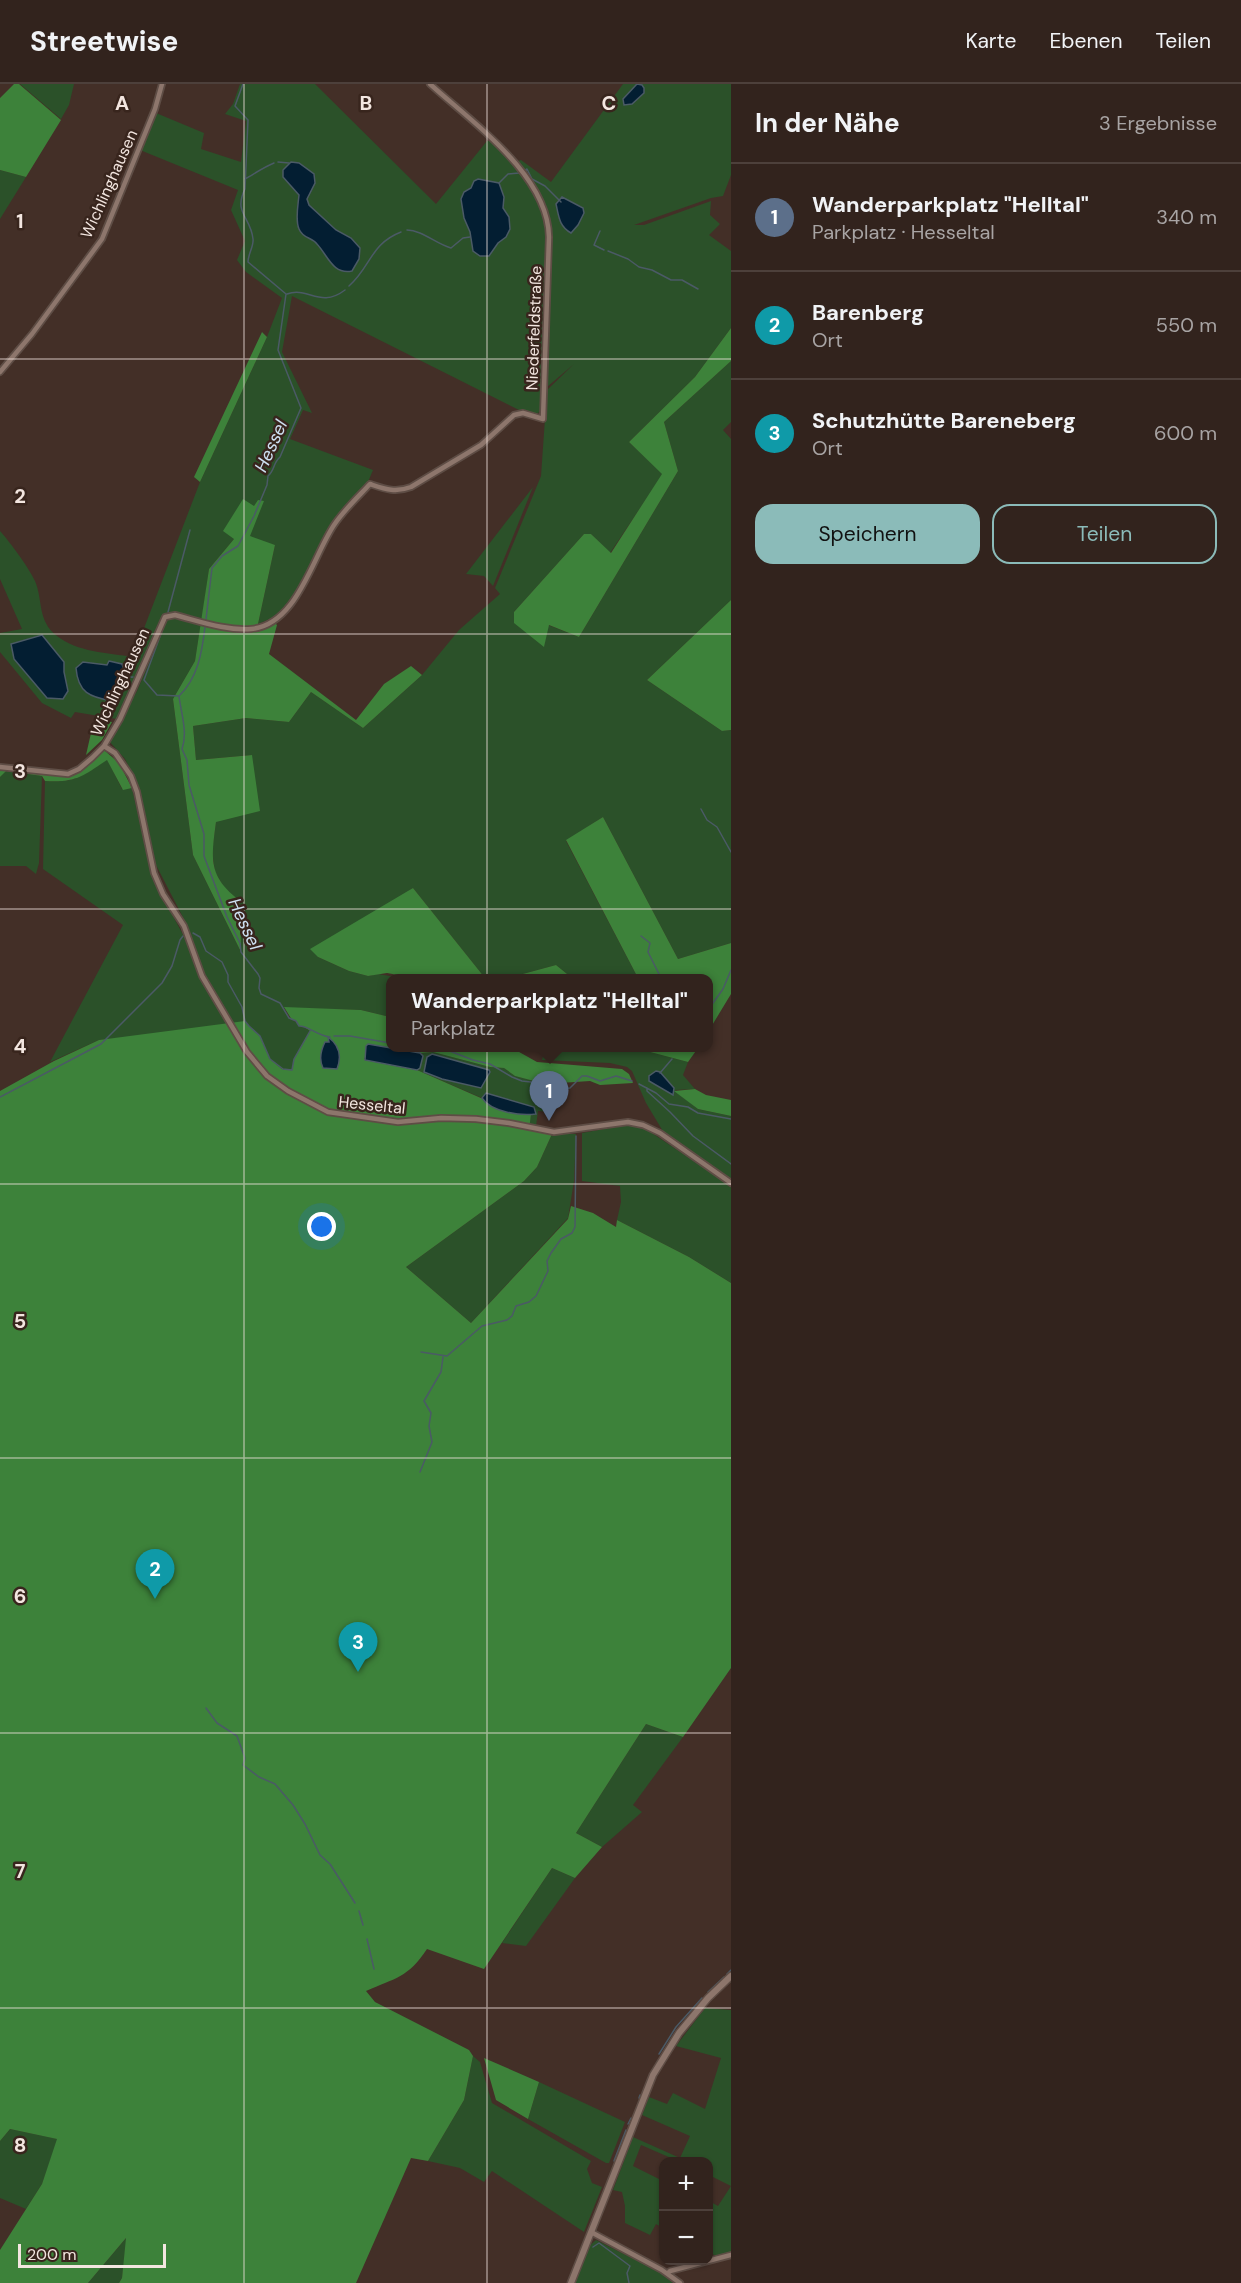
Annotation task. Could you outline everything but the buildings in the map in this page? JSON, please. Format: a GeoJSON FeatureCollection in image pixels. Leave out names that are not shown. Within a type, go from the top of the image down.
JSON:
{"type":"FeatureCollection","features":[{"type":"Feature","properties":{"kind":"main road"},"geometry":{"type":"LineString","coordinates":[[571,2283],[646,2089],[661,2061],[697,2010],[731,1976]]}},
{"type":"Feature","properties":{"kind":"street","name":"Wichlinghausen"},"geometry":{"type":"LineString","coordinates":[[0,372],[102,239],[162,84]]}},
{"type":"Feature","properties":{"kind":"street","name":"Niederfeldstraße"},"geometry":{"type":"LineString","coordinates":[[370,484],[389,491],[400,492],[481,444],[514,415],[522,412],[543,418],[549,225],[544,209],[523,172],[510,155],[430,84]]}},
{"type":"Feature","properties":{"kind":"street","name":"Wichlinghausen"},"geometry":{"type":"LineString","coordinates":[[0,767],[68,774],[79,769],[104,746],[120,719],[165,617],[175,615],[223,627],[254,629],[281,617],[298,595],[334,525],[370,484]]}},
{"type":"Feature","properties":{"kind":"street","name":"Hesseltal"},"geometry":{"type":"LineString","coordinates":[[104,746],[115,753],[131,777],[140,803],[154,873],[184,927],[202,976],[247,1052],[267,1076],[288,1091],[328,1112],[398,1122],[441,1118],[476,1119],[554,1132],[628,1122],[643,1125],[660,1133],[731,1183]]}},
{"type":"Feature","properties":{"kind":"street"},"geometry":{"type":"LineString","coordinates":[[591,2232],[668,2273],[680,2283]]}},
{"type":"Feature","properties":{"kind":"street"},"geometry":{"type":"LineString","coordinates":[[668,2273],[731,2255]]}},
{"type":"Feature","properties":{"kind":"green space"},"geometry":{"type":"Polygon","coordinates":[[[14,84],[19,84],[61,120],[26,177],[0,170],[0,98],[14,84]]]}},
{"type":"Feature","properties":{"kind":"green space"},"geometry":{"type":"Polygon","coordinates":[[[20,84],[74,84],[69,105],[61,119],[20,84]]]}},
{"type":"Feature","properties":{"kind":"green space"},"geometry":{"type":"Polygon","coordinates":[[[240,84],[315,84],[436,204],[487,141],[491,141],[516,168],[531,189],[547,222],[541,410],[536,415],[521,411],[292,296],[282,352],[312,413],[303,410],[290,439],[373,470],[368,482],[339,514],[326,534],[296,595],[279,615],[258,624],[275,545],[234,539],[209,569],[202,619],[170,612],[164,615],[117,719],[75,712],[71,718],[42,703],[0,652],[0,633],[22,629],[0,579],[0,531],[19,555],[35,581],[43,617],[57,636],[83,649],[133,657],[200,482],[267,337],[282,298],[246,272],[237,260],[245,241],[231,210],[238,190],[140,150],[156,113],[204,133],[201,149],[241,162],[246,121],[225,114],[233,104],[240,84]],[[83,662],[85,691],[91,694],[107,665],[83,662]]]}},
{"type":"Feature","properties":{"kind":"green space"},"geometry":{"type":"Polygon","coordinates":[[[623,84],[731,84],[731,175],[723,196],[711,198],[634,225],[644,225],[711,201],[710,215],[720,224],[709,235],[731,251],[731,328],[695,377],[629,442],[663,474],[610,553],[591,534],[584,534],[514,612],[544,646],[548,625],[579,637],[678,471],[664,422],[731,361],[731,422],[723,430],[731,439],[731,600],[647,680],[722,731],[731,730],[731,943],[678,959],[603,817],[566,841],[636,974],[567,974],[556,965],[523,974],[482,974],[413,888],[318,957],[349,971],[368,976],[386,975],[386,1016],[361,1010],[284,1008],[289,1018],[310,1031],[294,1059],[292,1070],[282,1069],[270,1059],[260,1036],[249,1026],[99,1040],[50,1062],[123,925],[43,869],[45,781],[64,781],[79,777],[107,759],[122,789],[132,788],[152,877],[187,942],[195,947],[187,925],[156,865],[138,785],[125,759],[109,741],[137,691],[167,620],[174,617],[201,623],[195,661],[173,699],[193,855],[240,950],[240,901],[225,889],[215,872],[212,851],[216,822],[251,755],[196,760],[193,726],[246,718],[289,722],[311,692],[363,728],[422,675],[459,630],[500,594],[495,588],[541,476],[547,390],[574,364],[547,387],[552,237],[548,211],[518,161],[521,160],[551,182],[623,84]]]}},
{"type":"Feature","properties":{"kind":"green space"},"geometry":{"type":"Polygon","coordinates":[[[0,170],[26,177],[0,219],[0,170]]]}},
{"type":"Feature","properties":{"kind":"green space"},"geometry":{"type":"Polygon","coordinates":[[[731,328],[731,361],[664,422],[678,471],[579,637],[549,625],[544,647],[514,623],[514,612],[584,534],[591,534],[611,553],[662,474],[629,442],[695,377],[731,328]]]}},
{"type":"Feature","properties":{"kind":"green space"},"geometry":{"type":"Polygon","coordinates":[[[262,332],[267,337],[200,482],[194,477],[262,332]]]}},
{"type":"Feature","properties":{"kind":"green space"},"geometry":{"type":"Polygon","coordinates":[[[533,487],[493,586],[484,576],[466,574],[533,487]]]}},
{"type":"Feature","properties":{"kind":"green space"},"geometry":{"type":"Polygon","coordinates":[[[243,499],[254,506],[258,500],[264,501],[250,536],[275,545],[258,624],[260,629],[275,623],[277,625],[269,654],[356,720],[384,684],[411,666],[422,675],[363,728],[311,692],[289,722],[246,718],[193,726],[196,760],[252,755],[260,811],[216,822],[213,847],[217,875],[240,901],[241,952],[193,855],[173,699],[195,661],[209,569],[234,539],[223,531],[243,499]]]}},
{"type":"Feature","properties":{"kind":"green space"},"geometry":{"type":"Polygon","coordinates":[[[731,600],[731,730],[722,731],[647,680],[731,600]]]}},
{"type":"Feature","properties":{"kind":"green space"},"geometry":{"type":"Polygon","coordinates":[[[97,719],[112,722],[102,740],[86,755],[91,733],[97,719]]]}},
{"type":"Feature","properties":{"kind":"green space"},"geometry":{"type":"Polygon","coordinates":[[[104,750],[119,763],[132,788],[123,790],[107,760],[79,777],[64,781],[45,781],[42,776],[6,771],[0,777],[0,769],[68,776],[80,770],[104,750]]]}},
{"type":"Feature","properties":{"kind":"green space"},"geometry":{"type":"Polygon","coordinates":[[[5,771],[42,776],[39,863],[36,874],[26,866],[0,866],[0,777],[5,771]]]}},
{"type":"Feature","properties":{"kind":"green space"},"geometry":{"type":"Polygon","coordinates":[[[603,817],[678,959],[731,943],[731,994],[713,1024],[713,974],[636,974],[566,840],[603,817]]]}},
{"type":"Feature","properties":{"kind":"green space"},"geometry":{"type":"Polygon","coordinates":[[[413,888],[482,974],[387,973],[368,976],[349,971],[318,957],[310,949],[413,888]]]}},
{"type":"Feature","properties":{"kind":"green space"},"geometry":{"type":"Polygon","coordinates":[[[556,965],[567,974],[523,974],[556,965]]]}},
{"type":"Feature","properties":{"kind":"green space"},"geometry":{"type":"Polygon","coordinates":[[[284,1007],[361,1010],[386,1016],[386,1052],[433,1052],[364,1058],[366,1060],[417,1070],[515,1113],[531,1114],[529,1130],[552,1134],[537,1167],[524,1181],[406,1267],[471,1323],[568,1219],[571,1206],[593,1213],[616,1227],[617,1220],[689,1257],[731,1283],[731,1668],[683,1737],[646,1724],[576,1833],[602,1847],[575,1878],[552,1868],[484,1969],[427,1949],[407,1972],[366,1991],[375,2002],[469,2050],[473,2056],[464,2100],[428,2161],[411,2158],[356,2283],[119,2283],[122,2278],[126,2238],[88,2283],[0,2283],[0,2250],[42,2184],[57,2139],[10,2129],[0,2141],[0,1091],[54,1061],[99,1040],[245,1021],[260,1036],[270,1059],[282,1069],[292,1070],[294,1059],[310,1031],[292,1020],[284,1007]]]}},
{"type":"Feature","properties":{"kind":"green space"},"geometry":{"type":"Polygon","coordinates":[[[433,1052],[490,1067],[504,1068],[515,1076],[545,1084],[550,1112],[538,1111],[536,1126],[529,1124],[531,1114],[534,1115],[486,1093],[482,1098],[417,1070],[421,1066],[422,1053],[433,1052]]]}},
{"type":"Feature","properties":{"kind":"green space"},"geometry":{"type":"Polygon","coordinates":[[[433,1052],[519,1052],[537,1062],[622,1069],[629,1074],[633,1083],[600,1085],[590,1081],[545,1084],[515,1076],[504,1068],[490,1067],[433,1052]]]}},
{"type":"Feature","properties":{"kind":"green space"},"geometry":{"type":"Polygon","coordinates":[[[550,1052],[650,1052],[688,1062],[683,1075],[695,1089],[675,1090],[698,1109],[731,1116],[731,1181],[664,1133],[646,1103],[632,1071],[627,1067],[610,1063],[542,1060],[543,1056],[550,1052]],[[659,1072],[649,1081],[672,1095],[674,1088],[659,1072]]]}},
{"type":"Feature","properties":{"kind":"green space"},"geometry":{"type":"Polygon","coordinates":[[[650,1052],[695,1052],[688,1062],[650,1052]]]}},
{"type":"Feature","properties":{"kind":"green space"},"geometry":{"type":"Polygon","coordinates":[[[695,1089],[706,1095],[731,1100],[731,1116],[698,1109],[674,1091],[695,1089]]]}},
{"type":"Feature","properties":{"kind":"green space"},"geometry":{"type":"Polygon","coordinates":[[[626,1125],[646,1129],[731,1186],[731,1283],[689,1257],[617,1220],[621,1202],[620,1186],[582,1181],[582,1133],[626,1125]]]}},
{"type":"Feature","properties":{"kind":"green space"},"geometry":{"type":"Polygon","coordinates":[[[552,1134],[576,1134],[574,1181],[568,1218],[471,1323],[406,1267],[524,1181],[537,1167],[552,1134]]]}},
{"type":"Feature","properties":{"kind":"green space"},"geometry":{"type":"Polygon","coordinates":[[[646,1724],[683,1737],[633,1805],[642,1812],[602,1847],[576,1833],[646,1724]]]}},
{"type":"Feature","properties":{"kind":"green space"},"geometry":{"type":"Polygon","coordinates":[[[552,1868],[575,1878],[526,1946],[502,1943],[552,1868]]]}},
{"type":"Feature","properties":{"kind":"green space"},"geometry":{"type":"Polygon","coordinates":[[[705,2008],[731,2010],[731,2186],[713,2177],[713,2157],[680,2157],[690,2136],[642,2115],[649,2097],[667,2104],[673,2093],[705,2109],[721,2058],[676,2046],[705,2008]]]}},
{"type":"Feature","properties":{"kind":"green space"},"geometry":{"type":"Polygon","coordinates":[[[473,2056],[480,2062],[492,2103],[591,2161],[587,2169],[592,2183],[602,2187],[584,2232],[492,2171],[484,2182],[460,2168],[428,2161],[464,2100],[473,2056]]]}},
{"type":"Feature","properties":{"kind":"green space"},"geometry":{"type":"Polygon","coordinates":[[[484,2058],[539,2082],[528,2119],[496,2100],[484,2058]]]}},
{"type":"Feature","properties":{"kind":"green space"},"geometry":{"type":"Polygon","coordinates":[[[539,2082],[625,2122],[609,2163],[528,2119],[539,2082]]]}},
{"type":"Feature","properties":{"kind":"green space"},"geometry":{"type":"Polygon","coordinates":[[[10,2129],[58,2139],[42,2184],[26,2209],[0,2198],[0,2141],[10,2129]]]}},
{"type":"Feature","properties":{"kind":"green space"},"geometry":{"type":"Polygon","coordinates":[[[633,2137],[678,2157],[669,2157],[641,2145],[633,2166],[659,2179],[659,2226],[656,2224],[650,2235],[625,2223],[622,2192],[613,2190],[633,2137]]]}},
{"type":"Feature","properties":{"kind":"green space"},"geometry":{"type":"Polygon","coordinates":[[[731,2186],[731,2252],[716,2256],[713,2254],[713,2203],[718,2206],[731,2186]]]}},
{"type":"Feature","properties":{"kind":"green space"},"geometry":{"type":"Polygon","coordinates":[[[127,2237],[122,2278],[119,2283],[88,2283],[127,2237]]]}},
{"type":"Feature","properties":{"kind":"green space"},"geometry":{"type":"Polygon","coordinates":[[[596,2240],[658,2271],[673,2283],[575,2283],[589,2246],[596,2240]]]}},
{"type":"Feature","properties":{"kind":"water"},"geometry":{"type":"Polygon","coordinates":[[[637,84],[642,85],[644,93],[632,104],[624,105],[623,99],[637,84]]]}},
{"type":"Feature","properties":{"kind":"water"},"geometry":{"type":"Polygon","coordinates":[[[291,162],[299,163],[314,174],[315,183],[307,199],[309,205],[336,230],[351,238],[360,248],[359,259],[352,271],[340,270],[331,264],[315,242],[301,232],[297,221],[299,195],[283,177],[283,170],[291,162]]]}},
{"type":"Feature","properties":{"kind":"water"},"geometry":{"type":"Polygon","coordinates":[[[478,179],[499,183],[504,197],[503,208],[509,217],[510,229],[506,237],[498,243],[489,256],[480,256],[473,251],[461,199],[464,192],[471,188],[474,181],[478,179]]]}},
{"type":"Feature","properties":{"kind":"water"},"geometry":{"type":"Polygon","coordinates":[[[562,197],[583,208],[584,213],[571,233],[564,227],[559,217],[556,204],[562,197]]]}},
{"type":"Feature","properties":{"kind":"water"},"geometry":{"type":"Polygon","coordinates":[[[42,635],[64,662],[68,691],[63,699],[47,698],[14,659],[11,644],[42,635]]]}},
{"type":"Feature","properties":{"kind":"water"},"geometry":{"type":"Polygon","coordinates":[[[109,661],[122,664],[125,673],[112,701],[97,698],[86,692],[79,683],[76,668],[83,662],[107,665],[109,661]]]}},
{"type":"Feature","properties":{"kind":"water"},"geometry":{"type":"Polygon","coordinates":[[[328,1037],[338,1051],[337,1069],[323,1068],[322,1065],[322,1052],[325,1042],[329,1042],[328,1037]]]}},
{"type":"Feature","properties":{"kind":"water"},"geometry":{"type":"Polygon","coordinates":[[[368,1044],[386,1047],[386,1052],[420,1053],[423,1056],[420,1068],[417,1070],[365,1060],[368,1044]]]}},
{"type":"Feature","properties":{"kind":"water"},"geometry":{"type":"Polygon","coordinates":[[[432,1054],[490,1072],[481,1088],[442,1079],[424,1072],[427,1057],[432,1054]]]}},
{"type":"Feature","properties":{"kind":"water"},"geometry":{"type":"Polygon","coordinates":[[[656,1071],[660,1072],[674,1088],[673,1095],[649,1081],[649,1076],[656,1071]]]}},
{"type":"Feature","properties":{"kind":"water"},"geometry":{"type":"Polygon","coordinates":[[[486,1093],[534,1107],[536,1114],[514,1114],[499,1110],[482,1098],[486,1093]]]}},
{"type":"Feature","properties":{"kind":"waterway","name":"Hessel"},"geometry":{"type":"LineString","coordinates":[[206,619],[212,568],[222,556],[238,546],[254,516],[267,485],[268,476],[280,457],[301,408],[278,350],[286,294],[248,262],[253,239],[241,204],[245,189],[248,120],[235,106],[243,84]]}},
{"type":"Feature","properties":{"kind":"waterway"},"geometry":{"type":"LineString","coordinates":[[278,162],[289,163]]}},
{"type":"Feature","properties":{"kind":"waterway"},"geometry":{"type":"LineString","coordinates":[[245,179],[274,163]]}},
{"type":"Feature","properties":{"kind":"waterway"},"geometry":{"type":"LineString","coordinates":[[499,183],[508,174],[519,173],[527,169],[532,179],[545,186],[561,202]]}},
{"type":"Feature","properties":{"kind":"waterway"},"geometry":{"type":"LineString","coordinates":[[407,230],[418,232],[451,248],[463,238],[470,237]]}},
{"type":"Feature","properties":{"kind":"waterway"},"geometry":{"type":"LineString","coordinates":[[600,231],[594,245],[604,250]]}},
{"type":"Feature","properties":{"kind":"waterway"},"geometry":{"type":"LineString","coordinates":[[349,286],[377,249],[401,232]]}},
{"type":"Feature","properties":{"kind":"waterway"},"geometry":{"type":"LineString","coordinates":[[608,251],[628,259],[639,267],[652,270],[671,280],[682,280],[698,289]]}},
{"type":"Feature","properties":{"kind":"waterway"},"geometry":{"type":"LineString","coordinates":[[287,294],[294,292],[328,298],[345,290]]}},
{"type":"Feature","properties":{"kind":"waterway","name":"Hessel"},"geometry":{"type":"LineString","coordinates":[[168,612],[190,530]]}},
{"type":"Feature","properties":{"kind":"waterway","name":"Hessel"},"geometry":{"type":"LineString","coordinates":[[166,620],[144,680],[157,695],[179,696]]}},
{"type":"Feature","properties":{"kind":"waterway","name":"Hessel"},"geometry":{"type":"LineString","coordinates":[[205,627],[195,673],[179,696],[184,729],[182,749],[187,760],[189,785],[204,834],[204,856],[227,917],[240,943],[241,952],[260,978],[261,994],[280,1003],[289,1018],[296,1021],[299,1026],[330,1037]]}},
{"type":"Feature","properties":{"kind":"waterway","name":"Hessel"},"geometry":{"type":"LineString","coordinates":[[122,678],[133,677]]}},
{"type":"Feature","properties":{"kind":"waterway"},"geometry":{"type":"LineString","coordinates":[[701,809],[707,820],[717,827],[731,852]]}},
{"type":"Feature","properties":{"kind":"waterway","name":"Hessel"},"geometry":{"type":"LineString","coordinates":[[193,933],[200,937],[206,951],[222,962],[228,975],[228,982],[242,1007],[245,1021],[260,1036],[270,1059],[283,1069],[292,1070],[294,1059],[310,1031]]}},
{"type":"Feature","properties":{"kind":"waterway","name":"Hessel"},"geometry":{"type":"LineString","coordinates":[[0,1097],[101,1044],[162,983],[172,966],[183,936]]}},
{"type":"Feature","properties":{"kind":"waterway"},"geometry":{"type":"LineString","coordinates":[[641,936],[650,943],[648,952],[659,974]]}},
{"type":"Feature","properties":{"kind":"waterway"},"geometry":{"type":"LineString","coordinates":[[713,1003],[723,989],[731,970]]}},
{"type":"Feature","properties":{"kind":"waterway","name":"Hessel"},"geometry":{"type":"LineString","coordinates":[[334,1036],[350,1036],[386,1042]]}},
{"type":"Feature","properties":{"kind":"waterway","name":"Hessel"},"geometry":{"type":"LineString","coordinates":[[452,1052],[490,1064],[522,1081],[539,1083],[555,1080],[561,1089],[570,1088],[582,1076],[600,1081],[616,1076],[632,1081]]}},
{"type":"Feature","properties":{"kind":"waterway"},"geometry":{"type":"LineString","coordinates":[[660,1073],[672,1059]]}},
{"type":"Feature","properties":{"kind":"waterway","name":"Hessel"},"geometry":{"type":"LineString","coordinates":[[639,1084],[656,1093],[669,1104],[688,1107],[698,1113],[731,1119]]}},
{"type":"Feature","properties":{"kind":"waterway"},"geometry":{"type":"LineString","coordinates":[[647,1088],[647,1091],[693,1136],[731,1164]]}},
{"type":"Feature","properties":{"kind":"waterway"},"geometry":{"type":"LineString","coordinates":[[421,1352],[447,1356],[482,1326],[507,1320],[512,1316],[516,1306],[529,1302],[536,1296],[548,1271],[547,1261],[551,1253],[561,1239],[572,1233],[575,1227],[576,1136]]}},
{"type":"Feature","properties":{"kind":"waterway"},"geometry":{"type":"LineString","coordinates":[[420,1472],[432,1442],[429,1426],[431,1413],[424,1401],[441,1372],[443,1357]]}},
{"type":"Feature","properties":{"kind":"waterway"},"geometry":{"type":"LineString","coordinates":[[206,1708],[217,1723],[237,1736],[245,1758],[243,1765],[259,1777],[275,1784],[293,1805],[320,1855],[330,1864],[355,1903]]}},
{"type":"Feature","properties":{"kind":"waterway"},"geometry":{"type":"LineString","coordinates":[[359,1911],[363,1925]]}},
{"type":"Feature","properties":{"kind":"waterway"},"geometry":{"type":"LineString","coordinates":[[367,1939],[374,1969]]}},
{"type":"Feature","properties":{"kind":"waterway"},"geometry":{"type":"LineString","coordinates":[[727,1974],[731,1970]]}},
{"type":"Feature","properties":{"kind":"waterway"},"geometry":{"type":"LineString","coordinates":[[708,1992],[724,1977]]}},
{"type":"Feature","properties":{"kind":"waterway"},"geometry":{"type":"LineString","coordinates":[[659,2054],[676,2027],[702,1998]]}},
{"type":"Feature","properties":{"kind":"waterway"},"geometry":{"type":"LineString","coordinates":[[628,2124],[631,2118]]}},
{"type":"Feature","properties":{"kind":"waterway"},"geometry":{"type":"LineString","coordinates":[[614,2161],[626,2130]]}},
{"type":"Feature","properties":{"kind":"waterway"},"geometry":{"type":"LineString","coordinates":[[593,2247],[599,2243],[630,2266],[627,2273],[629,2283]]}},
{"type":"Feature","properties":{"kind":"place","name":"Wanderparkplatz \"Helltal\""},"geometry":{"type":"Point","coordinates":[549,1121]}},
{"type":"Feature","properties":{"kind":"place","name":"Barenberg"},"geometry":{"type":"Point","coordinates":[155,1599]}},
{"type":"Feature","properties":{"kind":"place","name":"Schutzhütte Bareneberg"},"geometry":{"type":"Point","coordinates":[358,1672]}}]}
